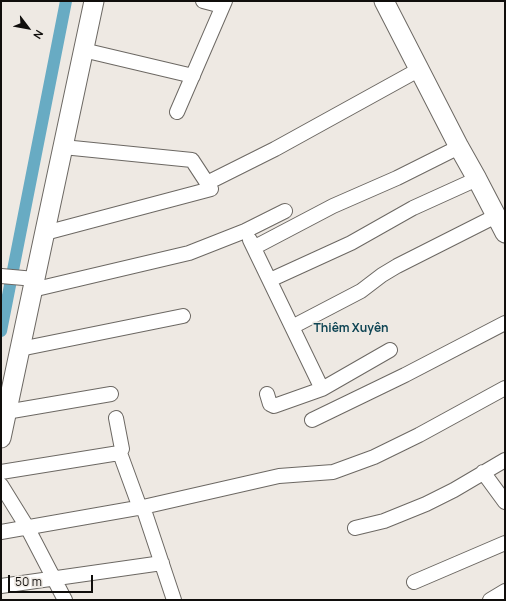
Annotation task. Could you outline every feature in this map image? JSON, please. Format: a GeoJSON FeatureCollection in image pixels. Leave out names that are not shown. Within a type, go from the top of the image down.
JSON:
{"type":"FeatureCollection","features":[{"type":"Feature","properties":{"kind":"street"},"geometry":{"type":"LineString","coordinates":[[1,438],[94,1]]}},
{"type":"Feature","properties":{"kind":"street"},"geometry":{"type":"LineString","coordinates":[[177,112],[224,3],[203,1]]}},
{"type":"Feature","properties":{"kind":"street"},"geometry":{"type":"LineString","coordinates":[[384,1],[505,233]]}},
{"type":"Feature","properties":{"kind":"street"},"geometry":{"type":"LineString","coordinates":[[83,50],[193,76]]}},
{"type":"Feature","properties":{"kind":"street"},"geometry":{"type":"LineString","coordinates":[[207,183],[275,149],[420,69]]}},
{"type":"Feature","properties":{"kind":"street"},"geometry":{"type":"LineString","coordinates":[[45,233],[211,189],[192,160],[63,147]]}},
{"type":"Feature","properties":{"kind":"street"},"geometry":{"type":"LineString","coordinates":[[255,248],[333,206],[397,178],[459,147]]}},
{"type":"Feature","properties":{"kind":"street"},"geometry":{"type":"LineString","coordinates":[[270,280],[351,243],[413,208],[477,179]]}},
{"type":"Feature","properties":{"kind":"street"},"geometry":{"type":"LineString","coordinates":[[1,276],[34,283],[189,253],[245,231],[285,211]]}},
{"type":"Feature","properties":{"kind":"street"},"geometry":{"type":"LineString","coordinates":[[292,327],[361,291],[382,275],[398,266],[496,216]]}},
{"type":"Feature","properties":{"kind":"street"},"geometry":{"type":"LineString","coordinates":[[245,231],[255,248],[322,389]]}},
{"type":"Feature","properties":{"kind":"street"},"geometry":{"type":"LineString","coordinates":[[20,349],[183,316]]}},
{"type":"Feature","properties":{"kind":"street"},"geometry":{"type":"LineString","coordinates":[[312,420],[405,376],[505,323]]}},
{"type":"Feature","properties":{"kind":"street"},"geometry":{"type":"LineString","coordinates":[[267,394],[270,404],[274,406],[322,389],[390,350]]}},
{"type":"Feature","properties":{"kind":"street"},"geometry":{"type":"LineString","coordinates":[[1,532],[99,516],[279,476],[333,472],[374,457],[400,445],[458,415],[505,388]]}},
{"type":"Feature","properties":{"kind":"street"},"geometry":{"type":"LineString","coordinates":[[6,412],[111,394]]}},
{"type":"Feature","properties":{"kind":"street"},"geometry":{"type":"LineString","coordinates":[[1,472],[119,453],[122,449],[116,418]]}},
{"type":"Feature","properties":{"kind":"street"},"geometry":{"type":"LineString","coordinates":[[122,456],[162,563],[174,600]]}},
{"type":"Feature","properties":{"kind":"street"},"geometry":{"type":"LineString","coordinates":[[355,528],[384,521],[426,504],[454,490],[505,460]]}},
{"type":"Feature","properties":{"kind":"street"},"geometry":{"type":"LineString","coordinates":[[484,472],[505,502]]}},
{"type":"Feature","properties":{"kind":"street"},"geometry":{"type":"LineString","coordinates":[[1,485],[27,527],[66,600]]}},
{"type":"Feature","properties":{"kind":"street"},"geometry":{"type":"LineString","coordinates":[[414,582],[505,543]]}},
{"type":"Feature","properties":{"kind":"street"},"geometry":{"type":"LineString","coordinates":[[1,586],[162,563]]}},
{"type":"Feature","properties":{"kind":"street"},"geometry":{"type":"LineString","coordinates":[[490,600],[505,591]]}},
{"type":"Feature","properties":{"kind":"waterway"},"geometry":{"type":"LineString","coordinates":[[1,331],[66,1]]}},
{"type":"Feature","properties":{"kind":"district","name":"Thiêm Xuyên"},"geometry":{"type":"Point","coordinates":[351,329]}}]}
